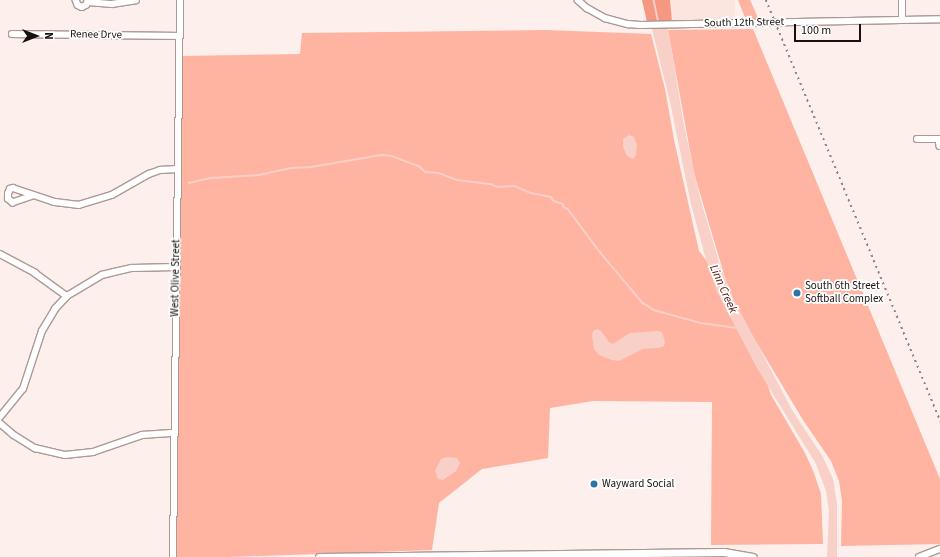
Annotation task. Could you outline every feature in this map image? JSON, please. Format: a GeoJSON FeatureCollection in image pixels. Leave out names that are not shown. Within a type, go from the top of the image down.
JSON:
{"type":"FeatureCollection","features":[{"type":"Feature","properties":{"kind":"main road"},"geometry":{"type":"LineString","coordinates":[[319,557],[628,555],[724,552],[753,557]]}},
{"type":"Feature","properties":{"kind":"street"},"geometry":{"type":"LineString","coordinates":[[76,0],[78,6],[82,7],[88,1],[112,4],[136,0]]}},
{"type":"Feature","properties":{"kind":"street","name":"West Olive Street"},"geometry":{"type":"LineString","coordinates":[[173,557],[180,0]]}},
{"type":"Feature","properties":{"kind":"street","name":"South 12th Street"},"geometry":{"type":"LineString","coordinates":[[578,0],[587,8],[605,18],[628,24],[645,25],[940,19]]}},
{"type":"Feature","properties":{"kind":"street"},"geometry":{"type":"LineString","coordinates":[[902,0],[902,20]]}},
{"type":"Feature","properties":{"kind":"street","name":"Renee Drve"},"geometry":{"type":"LineString","coordinates":[[12,34],[179,36]]}},
{"type":"Feature","properties":{"kind":"street"},"geometry":{"type":"LineString","coordinates":[[917,139],[939,139],[940,146]]}},
{"type":"Feature","properties":{"kind":"street"},"geometry":{"type":"LineString","coordinates":[[33,196],[66,205],[89,203],[112,195],[148,174],[160,170],[178,169]]}},
{"type":"Feature","properties":{"kind":"street"},"geometry":{"type":"LineString","coordinates":[[0,254],[35,273],[67,296]]}},
{"type":"Feature","properties":{"kind":"street"},"geometry":{"type":"LineString","coordinates":[[0,417],[23,389],[42,331],[55,309],[67,296],[102,275],[132,268],[176,267]]}},
{"type":"Feature","properties":{"kind":"street"},"geometry":{"type":"LineString","coordinates":[[0,423],[14,435],[35,448],[65,455],[94,452],[139,436],[174,433]]}},
{"type":"Feature","properties":{"kind":"street"},"geometry":{"type":"LineString","coordinates":[[918,557],[940,549]]}},
{"type":"Feature","properties":{"kind":"shaded area"},"geometry":{"type":"Polygon","coordinates":[[[642,0],[670,0],[672,22],[647,22],[642,0]]]}},
{"type":"Feature","properties":{"kind":"shaded area"},"geometry":{"type":"Polygon","coordinates":[[[670,0],[735,0],[735,22],[670,22],[670,0]]]}},
{"type":"Feature","properties":{"kind":"shaded area"},"geometry":{"type":"Polygon","coordinates":[[[738,0],[750,0],[759,20],[746,20],[738,0]]]}},
{"type":"Feature","properties":{"kind":"shaded area"},"geometry":{"type":"Polygon","coordinates":[[[753,29],[940,479],[940,544],[841,546],[842,501],[839,481],[831,461],[803,420],[752,335],[771,395],[805,453],[814,473],[821,494],[823,544],[711,545],[712,402],[593,401],[550,408],[548,458],[482,469],[439,503],[432,550],[229,557],[173,557],[179,56],[300,54],[302,33],[546,30],[651,34],[665,89],[674,140],[699,251],[728,288],[694,173],[668,30],[753,29]]]}},
{"type":"Feature","properties":{"kind":"water"},"geometry":{"type":"Polygon","coordinates":[[[652,29],[668,29],[684,126],[700,198],[719,262],[734,300],[792,410],[823,457],[833,479],[837,503],[837,557],[827,557],[829,511],[826,491],[816,464],[757,368],[717,292],[705,256],[691,204],[670,102],[652,29]]]}},
{"type":"Feature","properties":{"kind":"water"},"geometry":{"type":"Polygon","coordinates":[[[629,135],[634,137],[637,145],[636,155],[633,159],[627,156],[623,147],[623,139],[629,135]]]}},
{"type":"Feature","properties":{"kind":"water"},"geometry":{"type":"Polygon","coordinates":[[[597,329],[601,331],[609,342],[613,344],[630,333],[658,331],[662,332],[665,342],[664,346],[659,348],[643,349],[619,361],[612,360],[599,355],[594,349],[592,336],[593,331],[597,329]]]}},
{"type":"Feature","properties":{"kind":"water"},"geometry":{"type":"Polygon","coordinates":[[[446,457],[457,458],[460,463],[456,471],[443,480],[438,479],[435,471],[441,459],[446,457]]]}},
{"type":"Feature","properties":{"kind":"waterway","name":"Linn Creek"},"geometry":{"type":"LineString","coordinates":[[654,0],[659,23]]}},
{"type":"Feature","properties":{"kind":"waterway"},"geometry":{"type":"LineString","coordinates":[[189,183],[211,178],[259,175],[292,168],[311,167],[381,155],[392,156],[420,167],[426,172],[439,173],[457,180],[491,184],[498,187],[515,186],[531,193],[551,197],[554,201],[563,204],[600,252],[643,303],[654,310],[701,323],[735,328]]}},
{"type":"Feature","properties":{"kind":"railway"},"geometry":{"type":"LineString","coordinates":[[766,0],[940,421]]}},
{"type":"Feature","properties":{"kind":"place","name":"South 6th Street Softball Complex"},"geometry":{"type":"Point","coordinates":[797,293]}},
{"type":"Feature","properties":{"kind":"place","name":"Wayward Social"},"geometry":{"type":"Point","coordinates":[594,484]}}]}
